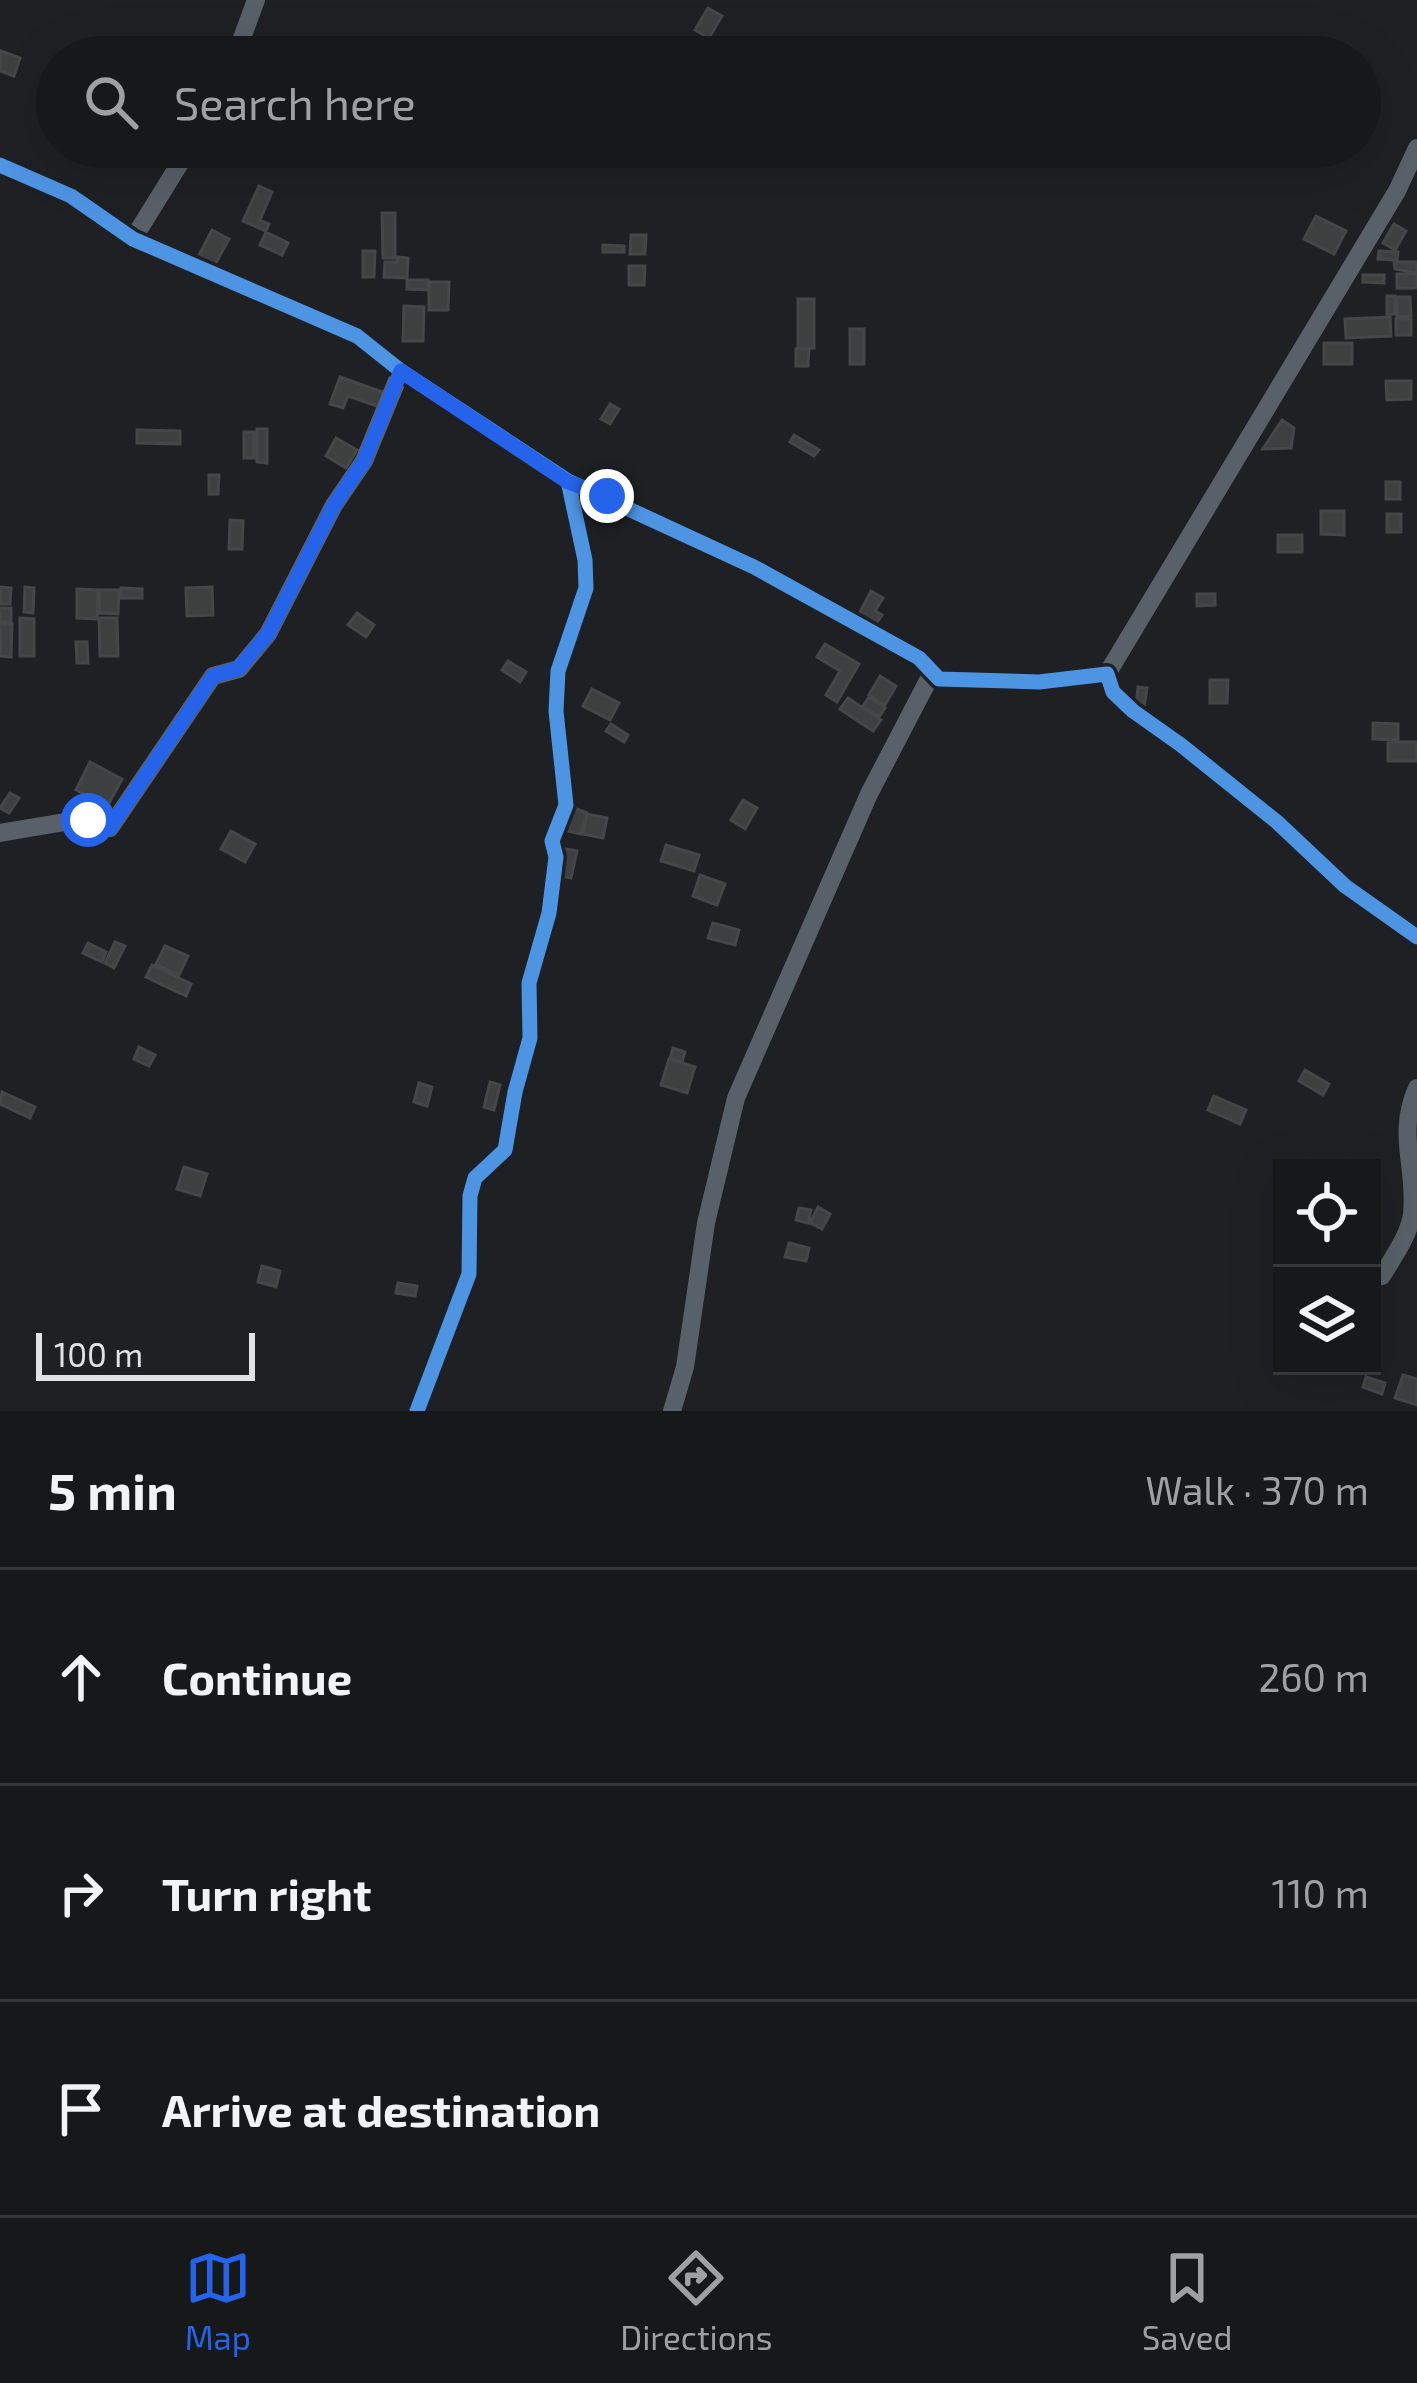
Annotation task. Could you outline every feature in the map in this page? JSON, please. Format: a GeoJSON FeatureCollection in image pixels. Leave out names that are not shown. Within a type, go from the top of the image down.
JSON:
{"type":"FeatureCollection","features":[{"type":"Feature","properties":{"kind":"street"},"geometry":{"type":"LineString","coordinates":[[243,36],[256,0]]}},
{"type":"Feature","properties":{"kind":"street"},"geometry":{"type":"LineString","coordinates":[[1417,148],[1397,190],[1107,674],[1113,692],[1132,711],[1277,822],[1346,886],[1417,937]]}},
{"type":"Feature","properties":{"kind":"street"},"geometry":{"type":"LineString","coordinates":[[0,165],[71,196],[133,239],[357,336],[401,371],[568,482],[754,567],[919,658],[932,673],[955,682],[1039,682],[1107,674]]}},
{"type":"Feature","properties":{"kind":"street"},"geometry":{"type":"LineString","coordinates":[[133,239],[177,168]]}},
{"type":"Feature","properties":{"kind":"street"},"geometry":{"type":"LineString","coordinates":[[0,833],[77,820],[110,828],[213,676],[238,669],[268,634],[334,505],[364,461],[401,371]]}},
{"type":"Feature","properties":{"kind":"street"},"geometry":{"type":"LineString","coordinates":[[417,1411],[469,1274],[470,1196],[475,1178],[505,1150],[530,1038],[529,983],[548,913],[556,857],[552,841],[566,805],[556,711],[558,671],[586,588],[585,560],[568,482]]}},
{"type":"Feature","properties":{"kind":"street"},"geometry":{"type":"LineString","coordinates":[[672,1411],[686,1367],[706,1223],[736,1098],[869,794],[932,673]]}},
{"type":"Feature","properties":{"kind":"street"},"geometry":{"type":"LineString","coordinates":[[1382,1276],[1412,1214],[1405,1130],[1417,1088]]}},
{"type":"Feature","properties":{"kind":"building"},"geometry":{"type":"Polygon","coordinates":[[[708,8],[722,16],[710,36],[695,30],[708,8]]]}},
{"type":"Feature","properties":{"kind":"building"},"geometry":{"type":"Polygon","coordinates":[[[1,51],[20,58],[14,76],[0,71],[1,51]]]}},
{"type":"Feature","properties":{"kind":"building"},"geometry":{"type":"Polygon","coordinates":[[[259,186],[272,192],[260,220],[269,224],[266,231],[243,221],[259,186]]]}},
{"type":"Feature","properties":{"kind":"building"},"geometry":{"type":"Polygon","coordinates":[[[382,213],[395,213],[395,258],[383,258],[382,213]]]}},
{"type":"Feature","properties":{"kind":"building"},"geometry":{"type":"Polygon","coordinates":[[[1316,216],[1346,231],[1334,254],[1304,239],[1316,216]]]}},
{"type":"Feature","properties":{"kind":"building"},"geometry":{"type":"Polygon","coordinates":[[[1394,224],[1406,231],[1395,250],[1383,243],[1394,224]]]}},
{"type":"Feature","properties":{"kind":"building"},"geometry":{"type":"Polygon","coordinates":[[[212,230],[229,239],[213,268],[197,259],[212,230]]]}},
{"type":"Feature","properties":{"kind":"building"},"geometry":{"type":"Polygon","coordinates":[[[266,232],[288,243],[282,255],[260,245],[266,232]]]}},
{"type":"Feature","properties":{"kind":"building"},"geometry":{"type":"Polygon","coordinates":[[[631,235],[646,235],[645,254],[630,254],[631,235]]]}},
{"type":"Feature","properties":{"kind":"building"},"geometry":{"type":"Polygon","coordinates":[[[603,245],[624,246],[624,252],[603,252],[603,245]]]}},
{"type":"Feature","properties":{"kind":"building"},"geometry":{"type":"Polygon","coordinates":[[[363,251],[375,251],[374,277],[363,277],[363,251]]]}},
{"type":"Feature","properties":{"kind":"building"},"geometry":{"type":"Polygon","coordinates":[[[1379,251],[1398,252],[1397,260],[1378,259],[1379,251]]]}},
{"type":"Feature","properties":{"kind":"building"},"geometry":{"type":"Polygon","coordinates":[[[398,257],[408,258],[407,278],[384,277],[385,262],[397,262],[398,257]]]}},
{"type":"Feature","properties":{"kind":"building"},"geometry":{"type":"Polygon","coordinates":[[[1394,262],[1417,262],[1417,273],[1395,269],[1394,262]]]}},
{"type":"Feature","properties":{"kind":"building"},"geometry":{"type":"Polygon","coordinates":[[[629,266],[645,266],[644,285],[629,285],[629,266]]]}},
{"type":"Feature","properties":{"kind":"building"},"geometry":{"type":"Polygon","coordinates":[[[1397,274],[1417,274],[1417,288],[1397,288],[1397,274]]]}},
{"type":"Feature","properties":{"kind":"building"},"geometry":{"type":"Polygon","coordinates":[[[1363,275],[1384,275],[1384,283],[1363,282],[1363,275]]]}},
{"type":"Feature","properties":{"kind":"building"},"geometry":{"type":"Polygon","coordinates":[[[407,280],[428,280],[428,290],[407,289],[407,280]]]}},
{"type":"Feature","properties":{"kind":"building"},"geometry":{"type":"Polygon","coordinates":[[[429,282],[449,282],[448,310],[429,310],[429,282]]]}},
{"type":"Feature","properties":{"kind":"building"},"geometry":{"type":"Polygon","coordinates":[[[1387,296],[1395,296],[1395,314],[1387,314],[1387,296]]]}},
{"type":"Feature","properties":{"kind":"building"},"geometry":{"type":"Polygon","coordinates":[[[1397,297],[1410,297],[1411,316],[1397,317],[1397,297]]]}},
{"type":"Feature","properties":{"kind":"building"},"geometry":{"type":"Polygon","coordinates":[[[798,299],[814,299],[814,348],[798,348],[798,299]]]}},
{"type":"Feature","properties":{"kind":"building"},"geometry":{"type":"Polygon","coordinates":[[[404,306],[424,307],[423,341],[403,341],[404,306]]]}},
{"type":"Feature","properties":{"kind":"building"},"geometry":{"type":"Polygon","coordinates":[[[1390,317],[1391,336],[1346,338],[1345,319],[1390,317]]]}},
{"type":"Feature","properties":{"kind":"building"},"geometry":{"type":"Polygon","coordinates":[[[1396,319],[1411,319],[1411,335],[1396,335],[1396,319]]]}},
{"type":"Feature","properties":{"kind":"building"},"geometry":{"type":"Polygon","coordinates":[[[850,329],[864,329],[864,364],[850,364],[850,329]]]}},
{"type":"Feature","properties":{"kind":"building"},"geometry":{"type":"Polygon","coordinates":[[[1324,343],[1352,343],[1352,364],[1324,364],[1324,343]]]}},
{"type":"Feature","properties":{"kind":"building"},"geometry":{"type":"Polygon","coordinates":[[[796,349],[809,349],[808,366],[796,366],[796,349]]]}},
{"type":"Feature","properties":{"kind":"building"},"geometry":{"type":"Polygon","coordinates":[[[340,377],[388,394],[383,408],[348,396],[343,408],[330,404],[340,377]]]}},
{"type":"Feature","properties":{"kind":"building"},"geometry":{"type":"Polygon","coordinates":[[[1386,381],[1411,381],[1411,399],[1387,400],[1386,381]]]}},
{"type":"Feature","properties":{"kind":"building"},"geometry":{"type":"Polygon","coordinates":[[[610,404],[619,409],[610,424],[601,419],[610,404]]]}},
{"type":"Feature","properties":{"kind":"building"},"geometry":{"type":"Polygon","coordinates":[[[1282,420],[1294,428],[1291,448],[1263,449],[1282,420]]]}},
{"type":"Feature","properties":{"kind":"building"},"geometry":{"type":"Polygon","coordinates":[[[257,429],[267,429],[267,463],[257,462],[257,429]]]}},
{"type":"Feature","properties":{"kind":"building"},"geometry":{"type":"Polygon","coordinates":[[[137,430],[180,431],[180,444],[137,443],[137,430]]]}},
{"type":"Feature","properties":{"kind":"building"},"geometry":{"type":"Polygon","coordinates":[[[244,432],[254,432],[254,458],[244,458],[244,432]]]}},
{"type":"Feature","properties":{"kind":"building"},"geometry":{"type":"Polygon","coordinates":[[[794,435],[819,450],[814,456],[790,442],[794,435]]]}},
{"type":"Feature","properties":{"kind":"building"},"geometry":{"type":"Polygon","coordinates":[[[336,438],[357,450],[346,468],[326,456],[336,438]]]}},
{"type":"Feature","properties":{"kind":"building"},"geometry":{"type":"Polygon","coordinates":[[[209,475],[219,475],[218,494],[209,494],[209,475]]]}},
{"type":"Feature","properties":{"kind":"building"},"geometry":{"type":"Polygon","coordinates":[[[1386,482],[1400,482],[1400,499],[1386,499],[1386,482]]]}},
{"type":"Feature","properties":{"kind":"building"},"geometry":{"type":"Polygon","coordinates":[[[1321,511],[1344,511],[1344,535],[1321,534],[1321,511]]]}},
{"type":"Feature","properties":{"kind":"building"},"geometry":{"type":"Polygon","coordinates":[[[1387,514],[1401,514],[1401,532],[1387,532],[1387,514]]]}},
{"type":"Feature","properties":{"kind":"building"},"geometry":{"type":"Polygon","coordinates":[[[230,520],[243,521],[242,549],[229,549],[230,520]]]}},
{"type":"Feature","properties":{"kind":"building"},"geometry":{"type":"Polygon","coordinates":[[[1278,535],[1302,535],[1302,552],[1278,552],[1278,535]]]}},
{"type":"Feature","properties":{"kind":"building"},"geometry":{"type":"Polygon","coordinates":[[[1,587],[11,588],[10,604],[0,604],[1,587]]]}},
{"type":"Feature","properties":{"kind":"building"},"geometry":{"type":"Polygon","coordinates":[[[25,587],[34,588],[33,613],[24,612],[25,587]]]}},
{"type":"Feature","properties":{"kind":"building"},"geometry":{"type":"Polygon","coordinates":[[[212,587],[213,615],[187,616],[186,588],[212,587]]]}},
{"type":"Feature","properties":{"kind":"building"},"geometry":{"type":"Polygon","coordinates":[[[121,588],[142,589],[142,598],[121,598],[121,588]]]}},
{"type":"Feature","properties":{"kind":"building"},"geometry":{"type":"Polygon","coordinates":[[[77,589],[98,590],[97,619],[77,618],[77,589]]]}},
{"type":"Feature","properties":{"kind":"building"},"geometry":{"type":"Polygon","coordinates":[[[100,590],[119,590],[118,614],[99,613],[100,590]]]}},
{"type":"Feature","properties":{"kind":"building"},"geometry":{"type":"Polygon","coordinates":[[[871,591],[883,598],[875,611],[882,615],[876,624],[859,614],[871,591]]]}},
{"type":"Feature","properties":{"kind":"building"},"geometry":{"type":"Polygon","coordinates":[[[1197,594],[1215,594],[1215,605],[1197,606],[1197,594]]]}},
{"type":"Feature","properties":{"kind":"building"},"geometry":{"type":"Polygon","coordinates":[[[0,608],[11,608],[11,622],[0,622],[0,608]]]}},
{"type":"Feature","properties":{"kind":"building"},"geometry":{"type":"Polygon","coordinates":[[[357,613],[374,625],[366,637],[348,625],[357,613]]]}},
{"type":"Feature","properties":{"kind":"building"},"geometry":{"type":"Polygon","coordinates":[[[20,618],[34,619],[34,656],[20,656],[20,618]]]}},
{"type":"Feature","properties":{"kind":"building"},"geometry":{"type":"Polygon","coordinates":[[[99,618],[117,618],[118,656],[100,656],[99,618]]]}},
{"type":"Feature","properties":{"kind":"building"},"geometry":{"type":"Polygon","coordinates":[[[0,624],[12,624],[11,657],[1,656],[0,624]]]}},
{"type":"Feature","properties":{"kind":"building"},"geometry":{"type":"Polygon","coordinates":[[[76,642],[87,642],[88,663],[77,663],[76,642]]]}},
{"type":"Feature","properties":{"kind":"building"},"geometry":{"type":"Polygon","coordinates":[[[825,644],[859,664],[837,702],[826,695],[840,671],[817,657],[825,644]]]}},
{"type":"Feature","properties":{"kind":"building"},"geometry":{"type":"Polygon","coordinates":[[[508,661],[526,672],[520,682],[502,670],[508,661]]]}},
{"type":"Feature","properties":{"kind":"building"},"geometry":{"type":"Polygon","coordinates":[[[880,676],[896,686],[885,705],[869,695],[880,676]]]}},
{"type":"Feature","properties":{"kind":"building"},"geometry":{"type":"Polygon","coordinates":[[[1210,680],[1228,680],[1227,703],[1210,703],[1210,680]]]}},
{"type":"Feature","properties":{"kind":"building"},"geometry":{"type":"Polygon","coordinates":[[[1138,687],[1147,688],[1144,708],[1136,707],[1138,687]]]}},
{"type":"Feature","properties":{"kind":"building"},"geometry":{"type":"Polygon","coordinates":[[[592,689],[619,703],[610,720],[583,706],[592,689]]]}},
{"type":"Feature","properties":{"kind":"building"},"geometry":{"type":"Polygon","coordinates":[[[869,697],[885,708],[879,717],[863,706],[869,697]]]}},
{"type":"Feature","properties":{"kind":"building"},"geometry":{"type":"Polygon","coordinates":[[[848,698],[881,720],[873,731],[840,709],[848,698]]]}},
{"type":"Feature","properties":{"kind":"building"},"geometry":{"type":"Polygon","coordinates":[[[1373,723],[1398,724],[1398,740],[1373,739],[1373,723]]]}},
{"type":"Feature","properties":{"kind":"building"},"geometry":{"type":"Polygon","coordinates":[[[611,724],[628,735],[624,742],[606,731],[611,724]]]}},
{"type":"Feature","properties":{"kind":"building"},"geometry":{"type":"Polygon","coordinates":[[[1388,742],[1417,742],[1417,761],[1388,761],[1388,742]]]}},
{"type":"Feature","properties":{"kind":"building"},"geometry":{"type":"Polygon","coordinates":[[[90,762],[122,779],[107,807],[76,790],[90,762]]]}},
{"type":"Feature","properties":{"kind":"building"},"geometry":{"type":"Polygon","coordinates":[[[10,793],[19,798],[9,813],[0,808],[10,793]]]}},
{"type":"Feature","properties":{"kind":"building"},"geometry":{"type":"Polygon","coordinates":[[[743,800],[757,808],[745,829],[731,820],[743,800]]]}},
{"type":"Feature","properties":{"kind":"building"},"geometry":{"type":"Polygon","coordinates":[[[574,808],[587,813],[581,834],[567,831],[574,808]]]}},
{"type":"Feature","properties":{"kind":"building"},"geometry":{"type":"Polygon","coordinates":[[[587,814],[607,818],[603,838],[583,834],[587,814]]]}},
{"type":"Feature","properties":{"kind":"building"},"geometry":{"type":"Polygon","coordinates":[[[231,831],[255,844],[245,862],[221,849],[231,831]]]}},
{"type":"Feature","properties":{"kind":"building"},"geometry":{"type":"Polygon","coordinates":[[[666,845],[699,855],[694,871],[661,861],[666,845]]]}},
{"type":"Feature","properties":{"kind":"building"},"geometry":{"type":"Polygon","coordinates":[[[560,848],[577,851],[571,878],[555,875],[560,848]]]}},
{"type":"Feature","properties":{"kind":"building"},"geometry":{"type":"Polygon","coordinates":[[[700,875],[725,884],[717,905],[693,896],[700,875]]]}},
{"type":"Feature","properties":{"kind":"building"},"geometry":{"type":"Polygon","coordinates":[[[713,923],[739,930],[735,945],[708,938],[713,923]]]}},
{"type":"Feature","properties":{"kind":"building"},"geometry":{"type":"Polygon","coordinates":[[[115,942],[125,946],[114,968],[105,963],[115,942]]]}},
{"type":"Feature","properties":{"kind":"building"},"geometry":{"type":"Polygon","coordinates":[[[88,943],[106,952],[102,962],[83,953],[88,943]]]}},
{"type":"Feature","properties":{"kind":"building"},"geometry":{"type":"Polygon","coordinates":[[[165,946],[188,956],[179,975],[156,964],[165,946]]]}},
{"type":"Feature","properties":{"kind":"building"},"geometry":{"type":"Polygon","coordinates":[[[152,965],[191,984],[186,996],[146,977],[152,965]]]}},
{"type":"Feature","properties":{"kind":"building"},"geometry":{"type":"Polygon","coordinates":[[[139,1047],[155,1055],[149,1066],[134,1059],[139,1047]]]}},
{"type":"Feature","properties":{"kind":"building"},"geometry":{"type":"Polygon","coordinates":[[[673,1048],[685,1052],[682,1062],[670,1058],[673,1048]]]}},
{"type":"Feature","properties":{"kind":"building"},"geometry":{"type":"Polygon","coordinates":[[[669,1059],[695,1067],[687,1093],[661,1085],[669,1059]]]}},
{"type":"Feature","properties":{"kind":"building"},"geometry":{"type":"Polygon","coordinates":[[[1305,1070],[1329,1084],[1323,1095],[1299,1081],[1305,1070]]]}},
{"type":"Feature","properties":{"kind":"building"},"geometry":{"type":"Polygon","coordinates":[[[490,1082],[500,1085],[494,1110],[484,1107],[490,1082]]]}},
{"type":"Feature","properties":{"kind":"building"},"geometry":{"type":"Polygon","coordinates":[[[419,1083],[432,1087],[427,1106],[414,1102],[419,1083]]]}},
{"type":"Feature","properties":{"kind":"building"},"geometry":{"type":"Polygon","coordinates":[[[2,1092],[35,1107],[30,1118],[0,1104],[2,1092]]]}},
{"type":"Feature","properties":{"kind":"building"},"geometry":{"type":"Polygon","coordinates":[[[1214,1096],[1246,1110],[1240,1124],[1208,1110],[1214,1096]]]}},
{"type":"Feature","properties":{"kind":"building"},"geometry":{"type":"Polygon","coordinates":[[[184,1167],[207,1174],[200,1196],[177,1189],[184,1167]]]}},
{"type":"Feature","properties":{"kind":"building"},"geometry":{"type":"Polygon","coordinates":[[[818,1207],[830,1214],[822,1229],[810,1223],[818,1207]]]}},
{"type":"Feature","properties":{"kind":"building"},"geometry":{"type":"Polygon","coordinates":[[[799,1208],[811,1210],[808,1223],[796,1220],[799,1208]]]}},
{"type":"Feature","properties":{"kind":"building"},"geometry":{"type":"Polygon","coordinates":[[[789,1243],[809,1248],[806,1261],[785,1257],[789,1243]]]}},
{"type":"Feature","properties":{"kind":"building"},"geometry":{"type":"Polygon","coordinates":[[[262,1266],[280,1271],[276,1287],[258,1282],[262,1266]]]}},
{"type":"Feature","properties":{"kind":"building"},"geometry":{"type":"Polygon","coordinates":[[[398,1283],[417,1286],[415,1296],[396,1293],[398,1283]]]}},
{"type":"Feature","properties":{"kind":"building"},"geometry":{"type":"Polygon","coordinates":[[[1403,1375],[1417,1379],[1417,1405],[1395,1398],[1403,1375]]]}},
{"type":"Feature","properties":{"kind":"building"},"geometry":{"type":"Polygon","coordinates":[[[1366,1377],[1385,1383],[1382,1394],[1363,1387],[1366,1377]]]}},
{"type":"Feature","properties":{"kind":"cycle path"},"geometry":{"type":"LineString","coordinates":[[0,165],[71,196],[133,239],[357,336],[401,371],[568,481],[754,567],[919,658],[939,679],[1039,682],[1107,674],[1113,692],[1133,711],[1277,822],[1345,886],[1417,937]]}},
{"type":"Feature","properties":{"kind":"cycle path"},"geometry":{"type":"LineString","coordinates":[[417,1411],[469,1274],[470,1196],[475,1178],[505,1150],[530,1038],[529,983],[549,913],[556,857],[552,841],[566,805],[556,711],[558,671],[586,588],[585,560],[568,481]]}},
{"type":"Feature","properties":{"kind":"route"},"geometry":{"type":"LineString","coordinates":[[88,820],[110,828],[213,676],[238,669],[268,634],[334,505],[364,461],[401,371],[568,482],[607,496]]}}]}
